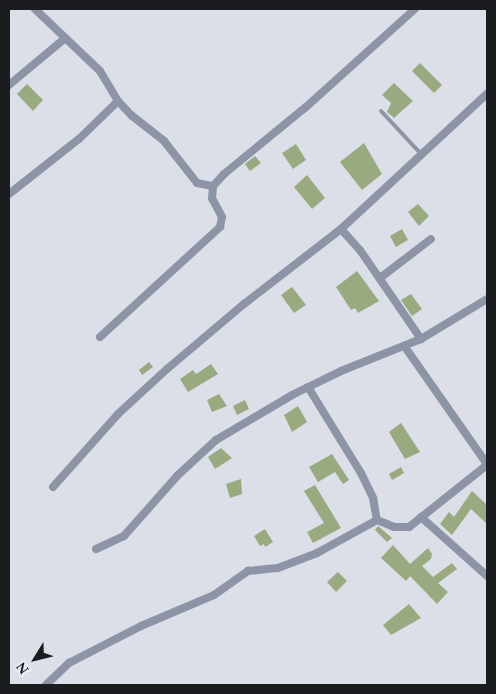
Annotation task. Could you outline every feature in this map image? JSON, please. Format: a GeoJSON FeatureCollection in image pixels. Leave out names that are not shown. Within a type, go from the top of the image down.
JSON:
{"type":"FeatureCollection","features":[{"type":"Feature","properties":{"kind":"street"},"geometry":{"type":"LineString","coordinates":[[35,9],[64,39],[100,70],[118,101],[131,115],[164,140],[197,183],[213,186]]}},
{"type":"Feature","properties":{"kind":"street"},"geometry":{"type":"LineString","coordinates":[[100,337],[220,228],[223,221],[212,198],[213,186],[414,9]]}},
{"type":"Feature","properties":{"kind":"street"},"geometry":{"type":"LineString","coordinates":[[9,85],[64,39]]}},
{"type":"Feature","properties":{"kind":"street"},"geometry":{"type":"LineString","coordinates":[[53,487],[118,414],[167,369],[244,304],[341,229],[487,94]]}},
{"type":"Feature","properties":{"kind":"street"},"geometry":{"type":"LineString","coordinates":[[9,194],[79,139],[118,101]]}},
{"type":"Feature","properties":{"kind":"street"},"geometry":{"type":"LineString","coordinates":[[341,229],[350,236],[421,338]]}},
{"type":"Feature","properties":{"kind":"street"},"geometry":{"type":"LineString","coordinates":[[380,278],[431,239]]}},
{"type":"Feature","properties":{"kind":"street"},"geometry":{"type":"LineString","coordinates":[[96,549],[124,536],[177,476],[216,440],[308,387],[341,371],[405,347],[485,301],[487,311]]}},
{"type":"Feature","properties":{"kind":"street"},"geometry":{"type":"LineString","coordinates":[[377,520],[394,527],[409,527],[487,465],[405,347]]}},
{"type":"Feature","properties":{"kind":"street"},"geometry":{"type":"LineString","coordinates":[[308,387],[361,473],[373,498],[377,520]]}},
{"type":"Feature","properties":{"kind":"street"},"geometry":{"type":"LineString","coordinates":[[421,517],[487,576]]}},
{"type":"Feature","properties":{"kind":"street"},"geometry":{"type":"LineString","coordinates":[[46,685],[70,663],[214,595],[248,570],[278,568],[309,556],[377,520]]}},
{"type":"Feature","properties":{"kind":"lane"},"geometry":{"type":"LineString","coordinates":[[381,111],[422,155]]}},
{"type":"Feature","properties":{"kind":"building"},"geometry":{"type":"Polygon","coordinates":[[[420,63],[442,85],[434,93],[412,71],[420,63]]]}},
{"type":"Feature","properties":{"kind":"building"},"geometry":{"type":"Polygon","coordinates":[[[394,83],[413,101],[394,118],[387,112],[391,103],[382,95],[394,83]]]}},
{"type":"Feature","properties":{"kind":"building"},"geometry":{"type":"Polygon","coordinates":[[[27,84],[43,100],[33,111],[17,94],[27,84]]]}},
{"type":"Feature","properties":{"kind":"building"},"geometry":{"type":"Polygon","coordinates":[[[364,143],[382,174],[362,190],[340,162],[364,143]]]}},
{"type":"Feature","properties":{"kind":"building"},"geometry":{"type":"Polygon","coordinates":[[[296,144],[306,160],[293,169],[282,153],[296,144]]]}},
{"type":"Feature","properties":{"kind":"building"},"geometry":{"type":"Polygon","coordinates":[[[255,156],[261,163],[250,171],[245,164],[255,156]]]}},
{"type":"Feature","properties":{"kind":"building"},"geometry":{"type":"Polygon","coordinates":[[[307,175],[325,198],[312,209],[294,187],[307,175]]]}},
{"type":"Feature","properties":{"kind":"building"},"geometry":{"type":"Polygon","coordinates":[[[418,204],[429,216],[419,226],[408,212],[418,204]]]}},
{"type":"Feature","properties":{"kind":"building"},"geometry":{"type":"Polygon","coordinates":[[[402,229],[408,240],[396,247],[390,236],[402,229]]]}},
{"type":"Feature","properties":{"kind":"building"},"geometry":{"type":"Polygon","coordinates":[[[357,271],[379,301],[358,313],[355,308],[351,310],[336,287],[357,271]]]}},
{"type":"Feature","properties":{"kind":"building"},"geometry":{"type":"Polygon","coordinates":[[[292,287],[306,305],[294,313],[281,295],[292,287]]]}},
{"type":"Feature","properties":{"kind":"building"},"geometry":{"type":"Polygon","coordinates":[[[411,294],[422,309],[412,316],[401,300],[411,294]]]}},
{"type":"Feature","properties":{"kind":"building"},"geometry":{"type":"Polygon","coordinates":[[[149,362],[153,367],[142,375],[139,370],[149,362]]]}},
{"type":"Feature","properties":{"kind":"building"},"geometry":{"type":"Polygon","coordinates":[[[211,364],[218,374],[188,392],[180,379],[193,370],[196,374],[211,364]]]}},
{"type":"Feature","properties":{"kind":"building"},"geometry":{"type":"Polygon","coordinates":[[[219,394],[227,406],[212,412],[207,400],[219,394]]]}},
{"type":"Feature","properties":{"kind":"building"},"geometry":{"type":"Polygon","coordinates":[[[245,400],[249,409],[237,415],[233,406],[245,400]]]}},
{"type":"Feature","properties":{"kind":"building"},"geometry":{"type":"Polygon","coordinates":[[[298,406],[307,422],[292,432],[284,415],[298,406]]]}},
{"type":"Feature","properties":{"kind":"building"},"geometry":{"type":"Polygon","coordinates":[[[401,423],[420,452],[405,459],[389,432],[401,423]]]}},
{"type":"Feature","properties":{"kind":"building"},"geometry":{"type":"Polygon","coordinates":[[[221,448],[232,458],[215,469],[208,457],[221,448]]]}},
{"type":"Feature","properties":{"kind":"building"},"geometry":{"type":"Polygon","coordinates":[[[332,454],[349,480],[343,484],[335,472],[318,482],[309,467],[332,454]]]}},
{"type":"Feature","properties":{"kind":"building"},"geometry":{"type":"Polygon","coordinates":[[[401,467],[404,473],[392,480],[389,474],[401,467]]]}},
{"type":"Feature","properties":{"kind":"building"},"geometry":{"type":"Polygon","coordinates":[[[241,479],[242,494],[230,498],[226,484],[241,479]]]}},
{"type":"Feature","properties":{"kind":"building"},"geometry":{"type":"Polygon","coordinates":[[[315,485],[341,528],[313,543],[307,532],[324,523],[304,491],[315,485]]]}},
{"type":"Feature","properties":{"kind":"building"},"geometry":{"type":"Polygon","coordinates":[[[472,491],[487,505],[487,524],[471,509],[452,535],[440,524],[449,512],[454,517],[472,491]]]}},
{"type":"Feature","properties":{"kind":"building"},"geometry":{"type":"Polygon","coordinates":[[[378,526],[392,538],[387,542],[375,530],[378,526]]]}},
{"type":"Feature","properties":{"kind":"building"},"geometry":{"type":"Polygon","coordinates":[[[265,529],[273,542],[265,547],[264,544],[260,546],[254,536],[265,529]]]}},
{"type":"Feature","properties":{"kind":"building"},"geometry":{"type":"Polygon","coordinates":[[[393,545],[410,564],[428,548],[432,554],[431,559],[422,566],[433,577],[452,563],[457,569],[438,583],[448,592],[437,604],[410,576],[406,581],[381,558],[393,545]]]}},
{"type":"Feature","properties":{"kind":"building"},"geometry":{"type":"Polygon","coordinates":[[[338,572],[347,581],[336,592],[327,582],[338,572]]]}},
{"type":"Feature","properties":{"kind":"building"},"geometry":{"type":"Polygon","coordinates":[[[409,604],[421,618],[391,635],[383,625],[409,604]]]}}]}
